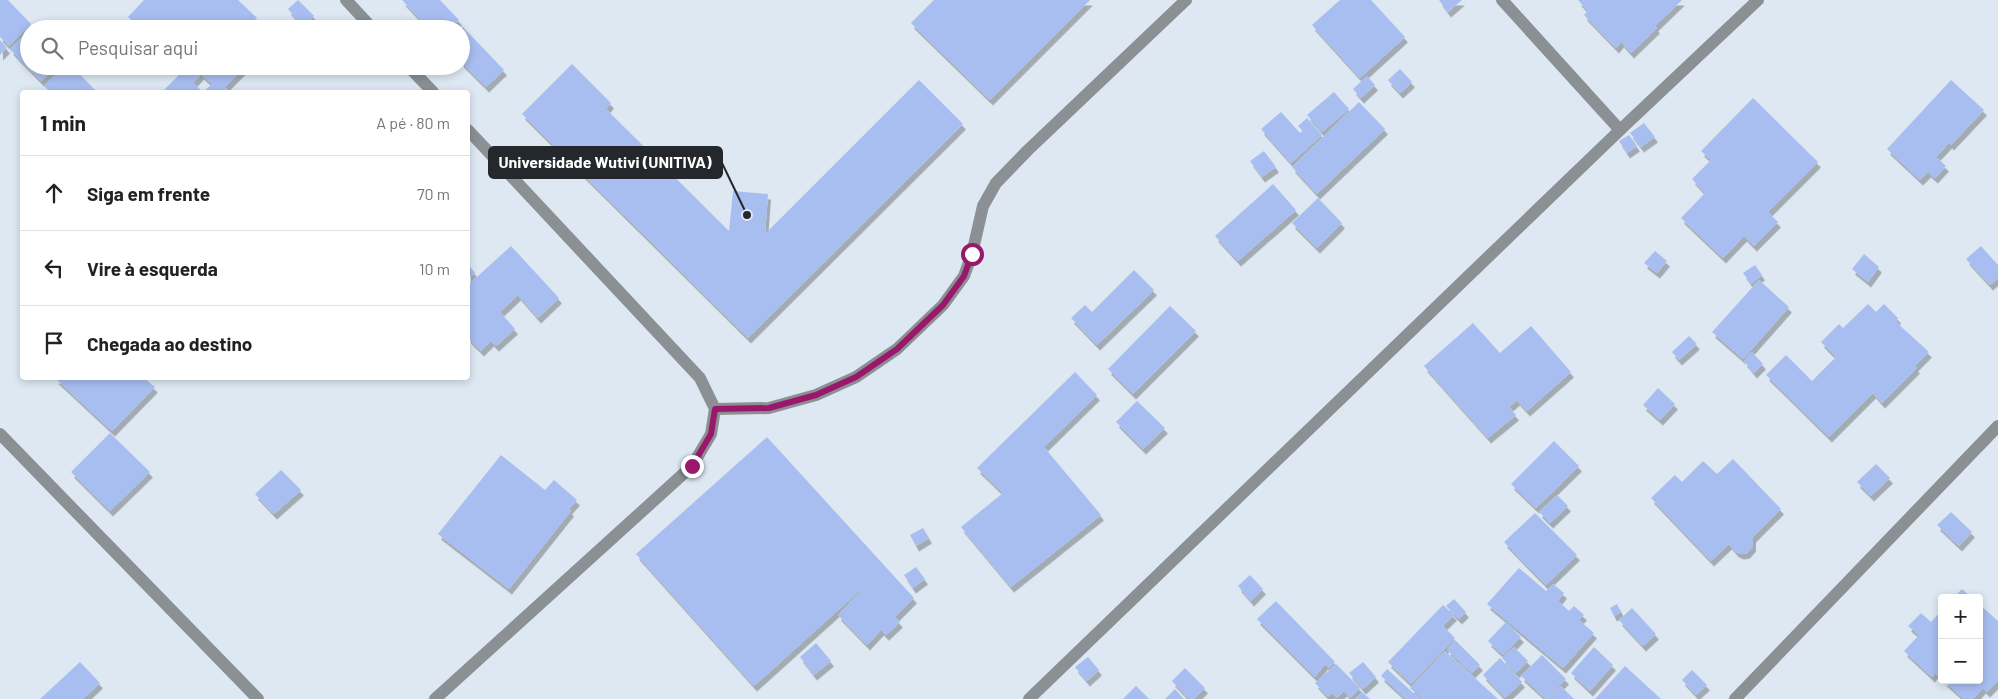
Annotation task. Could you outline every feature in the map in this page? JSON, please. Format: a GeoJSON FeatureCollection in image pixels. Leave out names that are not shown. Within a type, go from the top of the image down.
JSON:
{"type":"FeatureCollection","features":[{"type":"Feature","properties":{"kind":"street"},"geometry":{"type":"LineString","coordinates":[[346,0],[365,20]]}},
{"type":"Feature","properties":{"kind":"street"},"geometry":{"type":"LineString","coordinates":[[715,409],[769,408],[816,395],[856,377],[897,349],[943,305],[964,276],[972,254],[983,206],[996,183],[1027,151],[1186,0]]}},
{"type":"Feature","properties":{"kind":"street"},"geometry":{"type":"LineString","coordinates":[[1502,0],[1620,130]]}},
{"type":"Feature","properties":{"kind":"street"},"geometry":{"type":"LineString","coordinates":[[1029,699],[1620,130],[1758,0]]}},
{"type":"Feature","properties":{"kind":"street"},"geometry":{"type":"LineString","coordinates":[[417,75],[431,90]]}},
{"type":"Feature","properties":{"kind":"street"},"geometry":{"type":"LineString","coordinates":[[435,699],[692,466],[711,434],[715,409],[700,378],[470,132]]}},
{"type":"Feature","properties":{"kind":"street"},"geometry":{"type":"LineString","coordinates":[[1734,699],[1998,426]]}},
{"type":"Feature","properties":{"kind":"street"},"geometry":{"type":"LineString","coordinates":[[0,434],[258,699]]}},
{"type":"Feature","properties":{"kind":"building"},"geometry":{"type":"Polygon","coordinates":[[[0,0],[8,0],[27,20],[20,20],[20,35],[9,46],[0,37],[0,0]]]}},
{"type":"Feature","properties":{"kind":"building"},"geometry":{"type":"Polygon","coordinates":[[[144,0],[238,0],[257,18],[256,20],[131,20],[128,17],[144,0]]]}},
{"type":"Feature","properties":{"kind":"building"},"geometry":{"type":"Polygon","coordinates":[[[298,0],[314,16],[309,20],[297,20],[288,9],[298,0]]]}},
{"type":"Feature","properties":{"kind":"building"},"geometry":{"type":"Polygon","coordinates":[[[402,0],[440,0],[459,20],[421,20],[402,0]]]}},
{"type":"Feature","properties":{"kind":"building"},"geometry":{"type":"Polygon","coordinates":[[[934,0],[1090,0],[990,100],[911,23],[934,0]]]}},
{"type":"Feature","properties":{"kind":"building"},"geometry":{"type":"Polygon","coordinates":[[[1340,0],[1371,0],[1405,37],[1360,78],[1312,25],[1340,0]]]}},
{"type":"Feature","properties":{"kind":"building"},"geometry":{"type":"Polygon","coordinates":[[[1439,0],[1462,0],[1448,12],[1439,0]]]}},
{"type":"Feature","properties":{"kind":"building"},"geometry":{"type":"Polygon","coordinates":[[[1578,0],[1682,0],[1631,53],[1621,42],[1616,48],[1584,15],[1588,11],[1578,0]]]}},
{"type":"Feature","properties":{"kind":"building"},"geometry":{"type":"Polygon","coordinates":[[[470,34],[504,70],[486,87],[470,71],[470,34]]]}},
{"type":"Feature","properties":{"kind":"building"},"geometry":{"type":"Polygon","coordinates":[[[0,40],[7,48],[0,55],[0,40]]]}},
{"type":"Feature","properties":{"kind":"building"},"geometry":{"type":"Polygon","coordinates":[[[20,40],[20,59],[10,49],[20,40]]]}},
{"type":"Feature","properties":{"kind":"building"},"geometry":{"type":"Polygon","coordinates":[[[572,64],[611,103],[606,109],[729,231],[733,191],[768,194],[765,234],[919,80],[963,124],[748,338],[522,114],[572,64]]]}},
{"type":"Feature","properties":{"kind":"building"},"geometry":{"type":"Polygon","coordinates":[[[1400,69],[1412,82],[1400,93],[1388,80],[1400,69]]]}},
{"type":"Feature","properties":{"kind":"building"},"geometry":{"type":"Polygon","coordinates":[[[35,75],[47,75],[41,81],[35,75]]]}},
{"type":"Feature","properties":{"kind":"building"},"geometry":{"type":"Polygon","coordinates":[[[55,75],[81,75],[95,90],[48,90],[44,86],[55,75]]]}},
{"type":"Feature","properties":{"kind":"building"},"geometry":{"type":"Polygon","coordinates":[[[179,75],[200,75],[193,83],[201,90],[164,90],[179,75]]]}},
{"type":"Feature","properties":{"kind":"building"},"geometry":{"type":"Polygon","coordinates":[[[202,75],[237,75],[225,87],[228,90],[205,90],[212,84],[202,75]]]}},
{"type":"Feature","properties":{"kind":"building"},"geometry":{"type":"Polygon","coordinates":[[[1367,76],[1375,85],[1361,98],[1353,89],[1367,76]]]}},
{"type":"Feature","properties":{"kind":"building"},"geometry":{"type":"Polygon","coordinates":[[[1951,80],[1984,110],[1951,145],[1949,143],[1936,157],[1946,166],[1935,178],[1928,172],[1920,180],[1887,149],[1951,80]]]}},
{"type":"Feature","properties":{"kind":"building"},"geometry":{"type":"Polygon","coordinates":[[[1334,92],[1349,109],[1322,132],[1307,115],[1334,92]]]}},
{"type":"Feature","properties":{"kind":"building"},"geometry":{"type":"Polygon","coordinates":[[[1753,98],[1818,162],[1768,212],[1778,222],[1754,246],[1744,236],[1723,258],[1681,218],[1705,193],[1692,179],[1711,160],[1701,151],[1753,98]]]}},
{"type":"Feature","properties":{"kind":"building"},"geometry":{"type":"Polygon","coordinates":[[[1359,102],[1385,129],[1317,194],[1292,167],[1359,102]]]}},
{"type":"Feature","properties":{"kind":"building"},"geometry":{"type":"Polygon","coordinates":[[[1281,112],[1300,133],[1303,131],[1298,126],[1307,118],[1322,135],[1291,163],[1261,129],[1281,112]]]}},
{"type":"Feature","properties":{"kind":"building"},"geometry":{"type":"Polygon","coordinates":[[[1644,123],[1655,137],[1641,147],[1630,133],[1644,123]]]}},
{"type":"Feature","properties":{"kind":"building"},"geometry":{"type":"Polygon","coordinates":[[[1629,135],[1637,146],[1627,153],[1619,141],[1629,135]]]}},
{"type":"Feature","properties":{"kind":"building"},"geometry":{"type":"Polygon","coordinates":[[[1264,151],[1276,167],[1262,177],[1250,161],[1264,151]]]}},
{"type":"Feature","properties":{"kind":"building"},"geometry":{"type":"Polygon","coordinates":[[[1273,184],[1296,210],[1238,261],[1215,236],[1273,184]]]}},
{"type":"Feature","properties":{"kind":"building"},"geometry":{"type":"Polygon","coordinates":[[[1318,198],[1342,223],[1317,248],[1292,223],[1318,198]]]}},
{"type":"Feature","properties":{"kind":"building"},"geometry":{"type":"Polygon","coordinates":[[[511,246],[559,298],[538,318],[518,295],[500,312],[515,329],[496,346],[491,341],[481,351],[470,340],[470,283],[511,246]]]}},
{"type":"Feature","properties":{"kind":"building"},"geometry":{"type":"Polygon","coordinates":[[[1981,246],[1998,265],[1998,278],[1990,285],[1966,259],[1981,246]]]}},
{"type":"Feature","properties":{"kind":"building"},"geometry":{"type":"Polygon","coordinates":[[[1655,251],[1667,261],[1657,273],[1644,263],[1655,251]]]}},
{"type":"Feature","properties":{"kind":"building"},"geometry":{"type":"Polygon","coordinates":[[[1864,254],[1879,267],[1868,282],[1852,269],[1864,254]]]}},
{"type":"Feature","properties":{"kind":"building"},"geometry":{"type":"Polygon","coordinates":[[[1755,265],[1762,275],[1751,284],[1743,273],[1755,265]]]}},
{"type":"Feature","properties":{"kind":"building"},"geometry":{"type":"Polygon","coordinates":[[[470,267],[475,273],[470,278],[470,267]]]}},
{"type":"Feature","properties":{"kind":"building"},"geometry":{"type":"Polygon","coordinates":[[[1134,270],[1154,290],[1097,345],[1071,318],[1085,305],[1092,312],[1134,270]]]}},
{"type":"Feature","properties":{"kind":"building"},"geometry":{"type":"Polygon","coordinates":[[[1759,280],[1789,307],[1743,359],[1712,332],[1759,280]]]}},
{"type":"Feature","properties":{"kind":"building"},"geometry":{"type":"Polygon","coordinates":[[[1868,304],[1876,312],[1884,304],[1898,318],[1896,322],[1929,352],[1915,366],[1917,368],[1882,403],[1873,393],[1829,437],[1766,375],[1786,355],[1812,381],[1836,357],[1821,342],[1839,324],[1843,328],[1868,304]]]}},
{"type":"Feature","properties":{"kind":"building"},"geometry":{"type":"Polygon","coordinates":[[[1170,306],[1196,331],[1133,394],[1108,369],[1170,306]]]}},
{"type":"Feature","properties":{"kind":"building"},"geometry":{"type":"Polygon","coordinates":[[[1473,323],[1500,353],[1531,326],[1571,372],[1527,411],[1517,400],[1509,407],[1516,415],[1488,438],[1424,366],[1473,323]]]}},
{"type":"Feature","properties":{"kind":"building"},"geometry":{"type":"Polygon","coordinates":[[[1689,336],[1697,344],[1679,360],[1672,352],[1689,336]]]}},
{"type":"Feature","properties":{"kind":"building"},"geometry":{"type":"Polygon","coordinates":[[[1752,352],[1763,364],[1754,373],[1744,361],[1752,352]]]}},
{"type":"Feature","properties":{"kind":"building"},"geometry":{"type":"Polygon","coordinates":[[[1075,372],[1097,395],[1044,447],[1101,515],[1011,587],[961,527],[1003,493],[977,468],[1075,372]]]}},
{"type":"Feature","properties":{"kind":"building"},"geometry":{"type":"Polygon","coordinates":[[[57,380],[146,380],[155,387],[112,431],[57,380]]]}},
{"type":"Feature","properties":{"kind":"building"},"geometry":{"type":"Polygon","coordinates":[[[1658,388],[1675,404],[1660,420],[1643,405],[1658,388]]]}},
{"type":"Feature","properties":{"kind":"building"},"geometry":{"type":"Polygon","coordinates":[[[1137,401],[1165,428],[1143,449],[1116,422],[1137,401]]]}},
{"type":"Feature","properties":{"kind":"building"},"geometry":{"type":"Polygon","coordinates":[[[110,433],[150,472],[110,511],[71,472],[110,433]]]}},
{"type":"Feature","properties":{"kind":"building"},"geometry":{"type":"Polygon","coordinates":[[[767,437],[914,598],[895,617],[900,622],[886,635],[881,630],[867,645],[838,615],[877,575],[754,686],[636,554],[767,437]]]}},
{"type":"Feature","properties":{"kind":"building"},"geometry":{"type":"Polygon","coordinates":[[[1554,441],[1579,466],[1536,508],[1511,484],[1554,441]]]}},
{"type":"Feature","properties":{"kind":"building"},"geometry":{"type":"Polygon","coordinates":[[[501,455],[545,490],[554,480],[577,500],[569,509],[571,511],[509,589],[438,534],[501,455]]]}},
{"type":"Feature","properties":{"kind":"building"},"geometry":{"type":"Polygon","coordinates":[[[1733,459],[1781,509],[1753,537],[1753,546],[1747,553],[1741,554],[1736,552],[1729,544],[1711,561],[1651,498],[1675,475],[1682,482],[1703,461],[1717,474],[1733,459]]]}},
{"type":"Feature","properties":{"kind":"building"},"geometry":{"type":"Polygon","coordinates":[[[1876,464],[1890,478],[1871,496],[1857,482],[1876,464]]]}},
{"type":"Feature","properties":{"kind":"building"},"geometry":{"type":"Polygon","coordinates":[[[281,470],[301,490],[274,514],[255,494],[281,470]]]}},
{"type":"Feature","properties":{"kind":"building"},"geometry":{"type":"Polygon","coordinates":[[[1557,495],[1568,506],[1550,523],[1539,512],[1557,495]]]}},
{"type":"Feature","properties":{"kind":"building"},"geometry":{"type":"Polygon","coordinates":[[[1951,512],[1972,532],[1959,546],[1937,525],[1951,512]]]}},
{"type":"Feature","properties":{"kind":"building"},"geometry":{"type":"Polygon","coordinates":[[[1535,513],[1577,555],[1546,585],[1504,542],[1535,513]]]}},
{"type":"Feature","properties":{"kind":"building"},"geometry":{"type":"Polygon","coordinates":[[[923,528],[929,538],[916,546],[910,535],[923,528]]]}},
{"type":"Feature","properties":{"kind":"building"},"geometry":{"type":"Polygon","coordinates":[[[916,567],[925,579],[913,588],[904,575],[916,567]]]}},
{"type":"Feature","properties":{"kind":"building"},"geometry":{"type":"Polygon","coordinates":[[[1519,568],[1546,591],[1553,584],[1564,593],[1558,601],[1569,611],[1574,606],[1584,615],[1579,620],[1594,633],[1563,668],[1487,604],[1519,568]]]}},
{"type":"Feature","properties":{"kind":"building"},"geometry":{"type":"Polygon","coordinates":[[[1250,575],[1263,589],[1251,601],[1238,586],[1250,575]]]}},
{"type":"Feature","properties":{"kind":"building"},"geometry":{"type":"Polygon","coordinates":[[[1962,589],[1968,594],[1957,594],[1962,589]]]}},
{"type":"Feature","properties":{"kind":"building"},"geometry":{"type":"Polygon","coordinates":[[[1454,599],[1466,612],[1459,619],[1446,606],[1454,599]]]}},
{"type":"Feature","properties":{"kind":"building"},"geometry":{"type":"Polygon","coordinates":[[[1276,601],[1335,662],[1329,668],[1325,664],[1315,677],[1257,619],[1276,601]]]}},
{"type":"Feature","properties":{"kind":"building"},"geometry":{"type":"Polygon","coordinates":[[[1617,604],[1621,612],[1614,616],[1610,608],[1617,604]]]}},
{"type":"Feature","properties":{"kind":"building"},"geometry":{"type":"Polygon","coordinates":[[[1443,605],[1454,615],[1443,626],[1455,638],[1411,684],[1388,662],[1443,605]]]}},
{"type":"Feature","properties":{"kind":"building"},"geometry":{"type":"Polygon","coordinates":[[[1632,608],[1656,634],[1643,646],[1619,620],[1632,608]]]}},
{"type":"Feature","properties":{"kind":"building"},"geometry":{"type":"Polygon","coordinates":[[[1983,608],[1998,621],[1998,681],[1987,692],[1983,688],[1973,699],[1964,699],[1947,684],[1983,684],[1983,608]]]}},
{"type":"Feature","properties":{"kind":"building"},"geometry":{"type":"Polygon","coordinates":[[[1921,613],[1931,622],[1938,614],[1938,676],[1935,673],[1932,677],[1904,651],[1919,635],[1908,626],[1921,613]]]}},
{"type":"Feature","properties":{"kind":"building"},"geometry":{"type":"Polygon","coordinates":[[[1506,622],[1521,637],[1503,655],[1488,641],[1506,622]]]}},
{"type":"Feature","properties":{"kind":"building"},"geometry":{"type":"Polygon","coordinates":[[[1455,640],[1480,665],[1472,673],[1447,650],[1455,640]]]}},
{"type":"Feature","properties":{"kind":"building"},"geometry":{"type":"Polygon","coordinates":[[[816,643],[831,661],[814,675],[800,657],[816,643]]]}},
{"type":"Feature","properties":{"kind":"building"},"geometry":{"type":"Polygon","coordinates":[[[1514,647],[1528,661],[1516,673],[1502,658],[1514,647]]]}},
{"type":"Feature","properties":{"kind":"building"},"geometry":{"type":"Polygon","coordinates":[[[1594,647],[1613,665],[1590,691],[1571,673],[1594,647]]]}},
{"type":"Feature","properties":{"kind":"building"},"geometry":{"type":"Polygon","coordinates":[[[1445,651],[1498,699],[1423,699],[1410,688],[1445,651]]]}},
{"type":"Feature","properties":{"kind":"building"},"geometry":{"type":"Polygon","coordinates":[[[1542,655],[1566,679],[1546,699],[1521,676],[1542,655]]]}},
{"type":"Feature","properties":{"kind":"building"},"geometry":{"type":"Polygon","coordinates":[[[1088,657],[1099,670],[1087,681],[1075,667],[1088,657]]]}},
{"type":"Feature","properties":{"kind":"building"},"geometry":{"type":"Polygon","coordinates":[[[1500,658],[1522,682],[1505,698],[1483,675],[1500,658]]]}},
{"type":"Feature","properties":{"kind":"building"},"geometry":{"type":"Polygon","coordinates":[[[80,662],[100,683],[83,699],[40,699],[80,662]]]}},
{"type":"Feature","properties":{"kind":"building"},"geometry":{"type":"Polygon","coordinates":[[[1363,662],[1376,677],[1363,689],[1349,673],[1363,662]]]}},
{"type":"Feature","properties":{"kind":"building"},"geometry":{"type":"Polygon","coordinates":[[[1336,664],[1360,688],[1350,698],[1344,691],[1337,698],[1332,693],[1328,697],[1315,683],[1336,664]]]}},
{"type":"Feature","properties":{"kind":"building"},"geometry":{"type":"Polygon","coordinates":[[[1625,666],[1661,699],[1595,699],[1625,666]]]}},
{"type":"Feature","properties":{"kind":"building"},"geometry":{"type":"Polygon","coordinates":[[[1185,668],[1205,688],[1194,699],[1189,699],[1172,681],[1185,668]]]}},
{"type":"Feature","properties":{"kind":"building"},"geometry":{"type":"Polygon","coordinates":[[[1387,669],[1420,699],[1406,699],[1381,676],[1387,669]]]}},
{"type":"Feature","properties":{"kind":"building"},"geometry":{"type":"Polygon","coordinates":[[[1692,670],[1707,685],[1696,695],[1682,680],[1692,670]]]}},
{"type":"Feature","properties":{"kind":"building"},"geometry":{"type":"Polygon","coordinates":[[[1136,686],[1149,699],[1123,699],[1136,686]]]}},
{"type":"Feature","properties":{"kind":"building"},"geometry":{"type":"Polygon","coordinates":[[[1561,686],[1574,699],[1547,699],[1561,686]]]}},
{"type":"Feature","properties":{"kind":"building"},"geometry":{"type":"Polygon","coordinates":[[[1175,689],[1184,699],[1165,699],[1175,689]]]}},
{"type":"Feature","properties":{"kind":"building"},"geometry":{"type":"Polygon","coordinates":[[[1362,692],[1370,699],[1355,699],[1362,692]]]}},
{"type":"Feature","properties":{"kind":"place","name":"Universidade Wutivi (UNITIVA)"},"geometry":{"type":"Point","coordinates":[747,215]}},
{"type":"Feature","properties":{"kind":"route"},"geometry":{"type":"LineString","coordinates":[[692,466],[711,434],[715,409],[769,408],[816,395],[856,377],[897,349],[943,305],[964,276],[972,254]]}}]}
